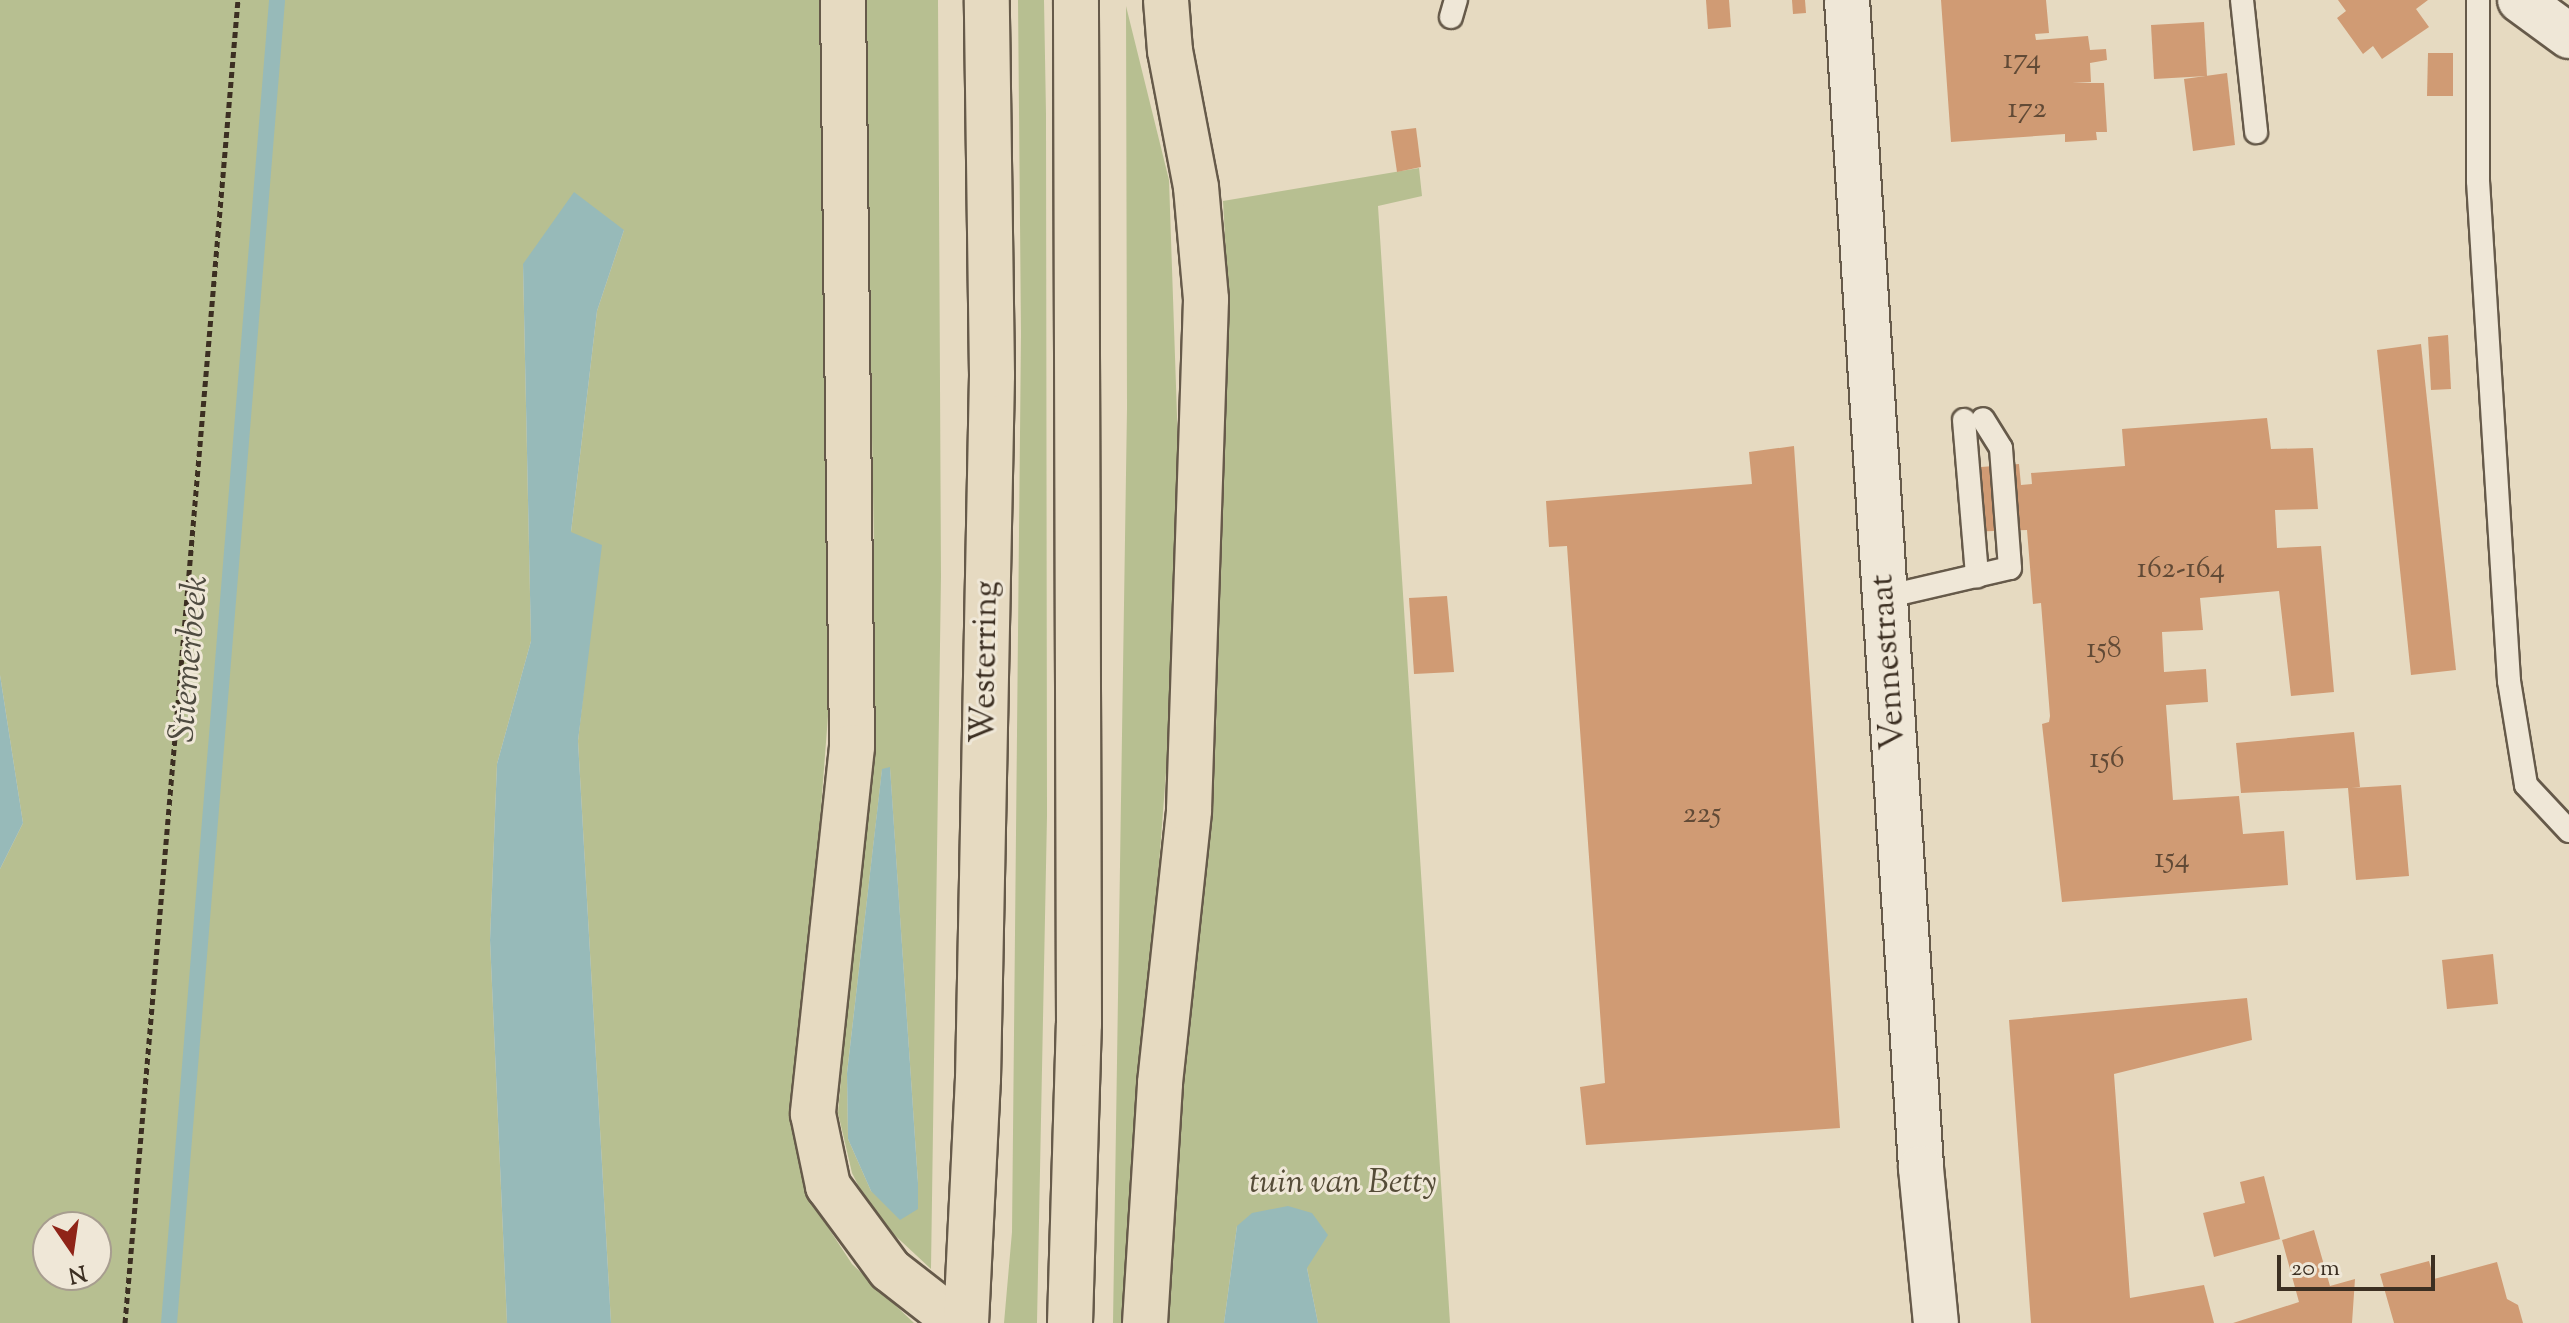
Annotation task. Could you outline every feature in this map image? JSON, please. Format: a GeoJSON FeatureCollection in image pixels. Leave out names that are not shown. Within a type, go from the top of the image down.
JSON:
{"type":"FeatureCollection","features":[{"type":"Feature","properties":{"kind":"highway"},"geometry":{"type":"LineString","coordinates":[[843,0],[852,747],[813,1114],[828,1186],[890,1270],[958,1323]]}},
{"type":"Feature","properties":{"kind":"highway","name":"Westerring"},"geometry":{"type":"LineString","coordinates":[[966,1323],[980,960],[992,375],[987,0]]}},
{"type":"Feature","properties":{"kind":"highway"},"geometry":{"type":"LineString","coordinates":[[1070,1323],[1079,957],[1076,0]]}},
{"type":"Feature","properties":{"kind":"highway"},"geometry":{"type":"LineString","coordinates":[[1145,1323],[1160,1083],[1189,810],[1206,299],[1196,187],[1170,51],[1166,0]]}},
{"type":"Feature","properties":{"kind":"street","name":"Vennestraat"},"geometry":{"type":"LineString","coordinates":[[1847,0],[1921,1168],[1936,1323]]}},
{"type":"Feature","properties":{"kind":"street"},"geometry":{"type":"LineString","coordinates":[[2520,0],[2569,36]]}},
{"type":"Feature","properties":{"kind":"lane"},"geometry":{"type":"LineString","coordinates":[[2242,0],[2256,132]]}},
{"type":"Feature","properties":{"kind":"lane"},"geometry":{"type":"LineString","coordinates":[[2478,0],[2478,181],[2509,681],[2526,785],[2569,831]]}},
{"type":"Feature","properties":{"kind":"lane"},"geometry":{"type":"LineString","coordinates":[[1885,597],[1977,576],[2010,568],[2001,448],[1973,420],[1977,576]]}},
{"type":"Feature","properties":{"kind":"path"},"geometry":{"type":"LineString","coordinates":[[125,1323],[238,0]]}},
{"type":"Feature","properties":{"kind":"green space"},"geometry":{"type":"Polygon","coordinates":[[[0,0],[824,0],[829,703],[796,1136],[814,1206],[852,1264],[914,1323],[611,1323],[578,741],[587,660],[571,532],[597,311],[624,230],[523,265],[531,641],[497,764],[490,940],[507,1323],[0,1323],[0,869],[23,823],[0,675],[0,0]]]}},
{"type":"Feature","properties":{"kind":"green space"},"geometry":{"type":"Polygon","coordinates":[[[864,0],[938,0],[941,576],[931,1269],[873,1215],[852,1173],[838,1113],[870,741],[874,545],[864,0]],[[890,768],[882,770],[847,1073],[848,1139],[871,1191],[918,1209],[890,768]]]}},
{"type":"Feature","properties":{"kind":"green space"},"geometry":{"type":"Polygon","coordinates":[[[1018,0],[1044,0],[1046,114],[1047,816],[1037,1323],[1004,1323],[1012,1232],[1021,334],[1018,0]]]}},
{"type":"Feature","properties":{"kind":"green space"},"geometry":{"type":"Polygon","coordinates":[[[1126,6],[1169,180],[1182,563],[1124,1323],[1113,1323],[1127,408],[1126,6]]]}},
{"type":"Feature","properties":{"kind":"green space","name":"tuin van Betty"},"geometry":{"type":"Polygon","coordinates":[[[1419,168],[1422,196],[1378,206],[1450,1323],[1318,1323],[1307,1268],[1237,1226],[1224,1323],[1166,1323],[1177,1132],[1216,728],[1229,311],[1223,201],[1419,168]]]}},
{"type":"Feature","properties":{"kind":"water"},"geometry":{"type":"Polygon","coordinates":[[[574,192],[624,230],[597,311],[571,532],[602,545],[578,741],[611,1323],[507,1323],[490,940],[497,764],[531,641],[523,264],[574,192]]]}},
{"type":"Feature","properties":{"kind":"water"},"geometry":{"type":"Polygon","coordinates":[[[0,675],[23,823],[0,869],[0,675]]]}},
{"type":"Feature","properties":{"kind":"water"},"geometry":{"type":"Polygon","coordinates":[[[890,767],[918,1183],[918,1209],[900,1220],[871,1191],[848,1139],[847,1073],[882,769],[890,767]]]}},
{"type":"Feature","properties":{"kind":"water"},"geometry":{"type":"Polygon","coordinates":[[[1288,1206],[1312,1213],[1328,1235],[1307,1268],[1318,1323],[1224,1323],[1237,1226],[1252,1213],[1288,1206]]]}},
{"type":"Feature","properties":{"kind":"building"},"geometry":{"type":"Polygon","coordinates":[[[1706,0],[1729,0],[1731,27],[1708,29],[1706,0]]]}},
{"type":"Feature","properties":{"kind":"building"},"geometry":{"type":"Polygon","coordinates":[[[1792,0],[1805,0],[1806,13],[1793,14],[1792,0]]]}},
{"type":"Feature","properties":{"kind":"building"},"geometry":{"type":"Polygon","coordinates":[[[1941,0],[2046,0],[2049,33],[2035,34],[2036,40],[2088,36],[2090,50],[2106,49],[2107,60],[2090,63],[2091,82],[2072,83],[2104,83],[2107,132],[2096,132],[2097,140],[2065,142],[2065,134],[1951,142],[1941,0]]]}},
{"type":"Feature","properties":{"kind":"building"},"geometry":{"type":"Polygon","coordinates":[[[2338,0],[2428,0],[2416,9],[2429,27],[2382,59],[2373,46],[2363,54],[2337,18],[2346,11],[2338,0]]]}},
{"type":"Feature","properties":{"kind":"building"},"geometry":{"type":"Polygon","coordinates":[[[2204,22],[2207,76],[2154,79],[2151,25],[2204,22]]]}},
{"type":"Feature","properties":{"kind":"building"},"geometry":{"type":"Polygon","coordinates":[[[2428,53],[2453,53],[2453,96],[2427,96],[2428,53]]]}},
{"type":"Feature","properties":{"kind":"building"},"geometry":{"type":"Polygon","coordinates":[[[2227,73],[2235,145],[2193,151],[2184,79],[2227,73]]]}},
{"type":"Feature","properties":{"kind":"building"},"geometry":{"type":"Polygon","coordinates":[[[1416,128],[1421,167],[1397,172],[1391,131],[1416,128]]]}},
{"type":"Feature","properties":{"kind":"building"},"geometry":{"type":"Polygon","coordinates":[[[2448,335],[2451,389],[2431,390],[2428,337],[2448,335]]]}},
{"type":"Feature","properties":{"kind":"building"},"geometry":{"type":"Polygon","coordinates":[[[2421,344],[2456,670],[2411,675],[2377,350],[2421,344]]]}},
{"type":"Feature","properties":{"kind":"building"},"geometry":{"type":"Polygon","coordinates":[[[2267,418],[2271,449],[2313,448],[2318,509],[2275,510],[2277,548],[2321,546],[2334,692],[2291,696],[2279,591],[2200,598],[2203,630],[2162,632],[2164,672],[2206,669],[2208,702],[2166,705],[2173,800],[2239,796],[2243,834],[2284,831],[2288,885],[2062,902],[2042,724],[2049,722],[2050,716],[2041,603],[2033,604],[2027,530],[1961,532],[1956,469],[2019,464],[2021,485],[2032,484],[2031,473],[2125,466],[2122,429],[2267,418]]]}},
{"type":"Feature","properties":{"kind":"building"},"geometry":{"type":"Polygon","coordinates":[[[1794,446],[1840,1128],[1586,1145],[1580,1087],[1605,1083],[1567,546],[1549,547],[1546,501],[1752,484],[1749,452],[1794,446]]]}},
{"type":"Feature","properties":{"kind":"building"},"geometry":{"type":"Polygon","coordinates":[[[1447,596],[1454,672],[1414,674],[1409,598],[1447,596]]]}},
{"type":"Feature","properties":{"kind":"building"},"geometry":{"type":"Polygon","coordinates":[[[2354,732],[2360,787],[2352,788],[2401,785],[2409,876],[2356,880],[2348,788],[2241,793],[2236,743],[2354,732]]]}},
{"type":"Feature","properties":{"kind":"building"},"geometry":{"type":"Polygon","coordinates":[[[2493,954],[2498,1004],[2447,1009],[2442,960],[2493,954]]]}},
{"type":"Feature","properties":{"kind":"building"},"geometry":{"type":"Polygon","coordinates":[[[2247,998],[2252,1040],[2114,1074],[2130,1298],[2204,1285],[2214,1323],[2031,1323],[2009,1020],[2247,998]]]}},
{"type":"Feature","properties":{"kind":"building"},"geometry":{"type":"Polygon","coordinates":[[[2264,1176],[2280,1239],[2214,1257],[2203,1213],[2245,1203],[2240,1182],[2264,1176]]]}},
{"type":"Feature","properties":{"kind":"building"},"geometry":{"type":"Polygon","coordinates":[[[2314,1230],[2330,1286],[2355,1279],[2352,1323],[2233,1323],[2299,1302],[2282,1240],[2314,1230]]]}},
{"type":"Feature","properties":{"kind":"building"},"geometry":{"type":"Polygon","coordinates":[[[2429,1261],[2434,1279],[2497,1262],[2507,1299],[2518,1305],[2523,1323],[2394,1323],[2380,1274],[2429,1261]]]}},
{"type":"Feature","properties":{"kind":"waterway","name":"Stiemerbeek"},"geometry":{"type":"LineString","coordinates":[[169,1323],[277,0]]}}]}
